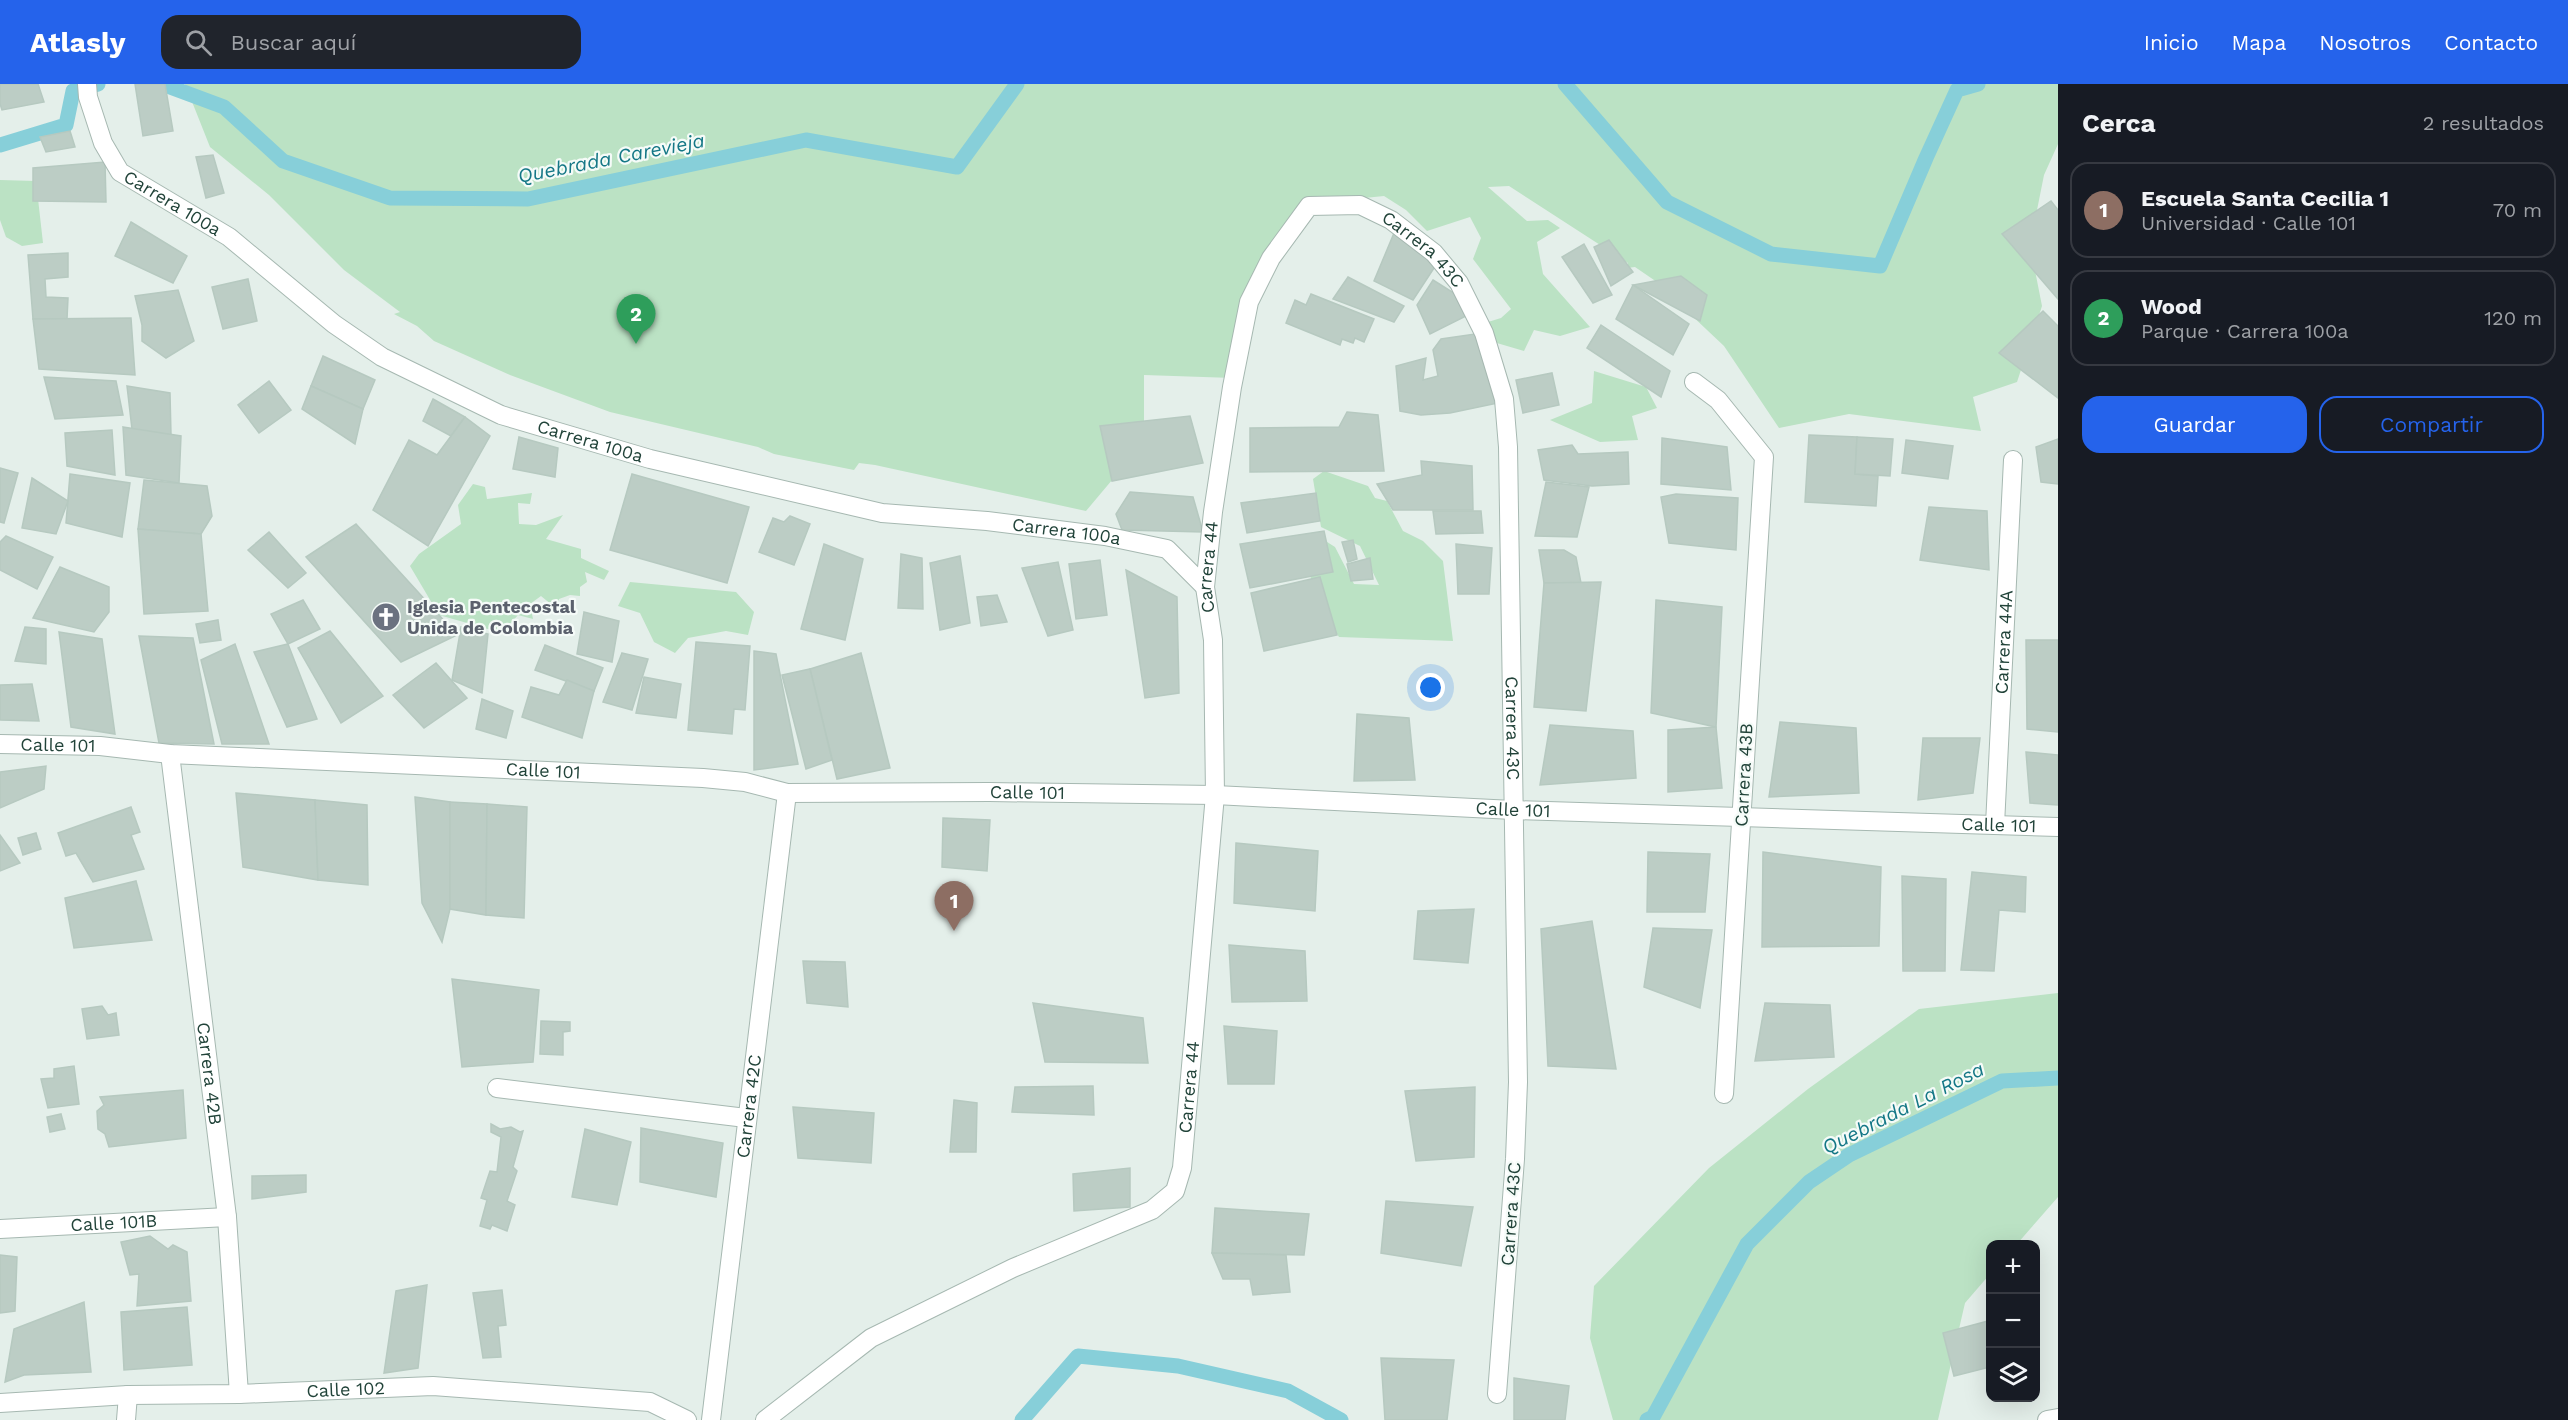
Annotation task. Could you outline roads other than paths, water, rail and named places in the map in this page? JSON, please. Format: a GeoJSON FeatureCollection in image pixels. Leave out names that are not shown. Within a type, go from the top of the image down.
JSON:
{"type":"FeatureCollection","features":[{"type":"Feature","properties":{"kind":"street","name":"Carrera 100a"},"geometry":{"type":"LineString","coordinates":[[88,90],[103,143],[120,172],[229,237],[334,324],[382,357],[501,415],[650,459],[882,513],[987,521],[1105,536],[1167,549],[1205,587]]}},
{"type":"Feature","properties":{"kind":"street","name":"Carrera 43C"},"geometry":{"type":"LineString","coordinates":[[1312,206],[1360,205],[1391,220],[1434,253],[1459,283],[1484,333],[1504,399],[1508,447],[1518,1082],[1515,1159],[1497,1394]]}},
{"type":"Feature","properties":{"kind":"street","name":"Carrera 44"},"geometry":{"type":"LineString","coordinates":[[765,1420],[871,1338],[1013,1268],[1152,1210],[1175,1191],[1182,1168],[1215,795],[1213,640],[1205,587],[1214,513],[1232,387],[1249,302],[1271,258],[1308,207],[1312,206]]}},
{"type":"Feature","properties":{"kind":"street","name":"Carrera 43B"},"geometry":{"type":"LineString","coordinates":[[1694,382],[1718,400],[1764,457],[1724,1094]]}},
{"type":"Feature","properties":{"kind":"street","name":"Carrera 44A"},"geometry":{"type":"LineString","coordinates":[[1995,825],[2013,460]]}},
{"type":"Feature","properties":{"kind":"street","name":"Calle 101"},"geometry":{"type":"LineString","coordinates":[[0,744],[100,746],[170,754],[703,778],[745,782],[787,793],[989,792],[1215,795],[1513,810],[2058,826]]}},
{"type":"Feature","properties":{"kind":"street","name":"Carrera 42B"},"geometry":{"type":"LineString","coordinates":[[170,754],[227,1216],[238,1394]]}},
{"type":"Feature","properties":{"kind":"street","name":"Carrera 42C"},"geometry":{"type":"LineString","coordinates":[[711,1420],[787,793]]}},
{"type":"Feature","properties":{"kind":"street"},"geometry":{"type":"LineString","coordinates":[[497,1088],[746,1118]]}},
{"type":"Feature","properties":{"kind":"street","name":"Calle 101B"},"geometry":{"type":"LineString","coordinates":[[0,1229],[227,1216]]}},
{"type":"Feature","properties":{"kind":"street","name":"Calle 102"},"geometry":{"type":"LineString","coordinates":[[0,1403],[128,1395],[238,1394],[433,1386],[650,1402],[687,1420]]}},
{"type":"Feature","properties":{"kind":"street"},"geometry":{"type":"LineString","coordinates":[[126,1420],[128,1395]]}},
{"type":"Feature","properties":{"kind":"street"},"geometry":{"type":"LineString","coordinates":[[2047,1420],[2058,1418]]}},
{"type":"Feature","properties":{"kind":"waterway","name":"Quebrada Carevieja"},"geometry":{"type":"LineString","coordinates":[[0,145],[66,125],[73,91],[98,84]]}},
{"type":"Feature","properties":{"kind":"waterway","name":"Quebrada Carevieja"},"geometry":{"type":"LineString","coordinates":[[162,84],[224,107],[283,161],[390,198],[528,199],[806,140],[957,167],[1017,84]]}},
{"type":"Feature","properties":{"kind":"waterway","name":"Quebrada Carevieja"},"geometry":{"type":"LineString","coordinates":[[1565,84],[1667,202],[1771,254],[1880,266],[1957,90],[1978,84]]}},
{"type":"Feature","properties":{"kind":"waterway","name":"Quebrada La Rosa"},"geometry":{"type":"LineString","coordinates":[[1647,1420],[1653,1417],[1747,1244],[1809,1182],[1849,1155],[2002,1081],[2058,1078]]}},
{"type":"Feature","properties":{"kind":"waterway","name":"Quebrada La Rosa"},"geometry":{"type":"LineString","coordinates":[[1022,1420],[1078,1356],[1178,1366],[1288,1391],[1341,1420]]}},
{"type":"Feature","properties":{"kind":"place","name":"Wood"},"geometry":{"type":"Point","coordinates":[636,344]}},
{"type":"Feature","properties":{"kind":"place","name":"Iglesia Pentecostal Unida de Colombia"},"geometry":{"type":"Point","coordinates":[386,617]}},
{"type":"Feature","properties":{"kind":"place","name":"Escuela Santa Cecilia 1"},"geometry":{"type":"Point","coordinates":[954,931]}}]}
